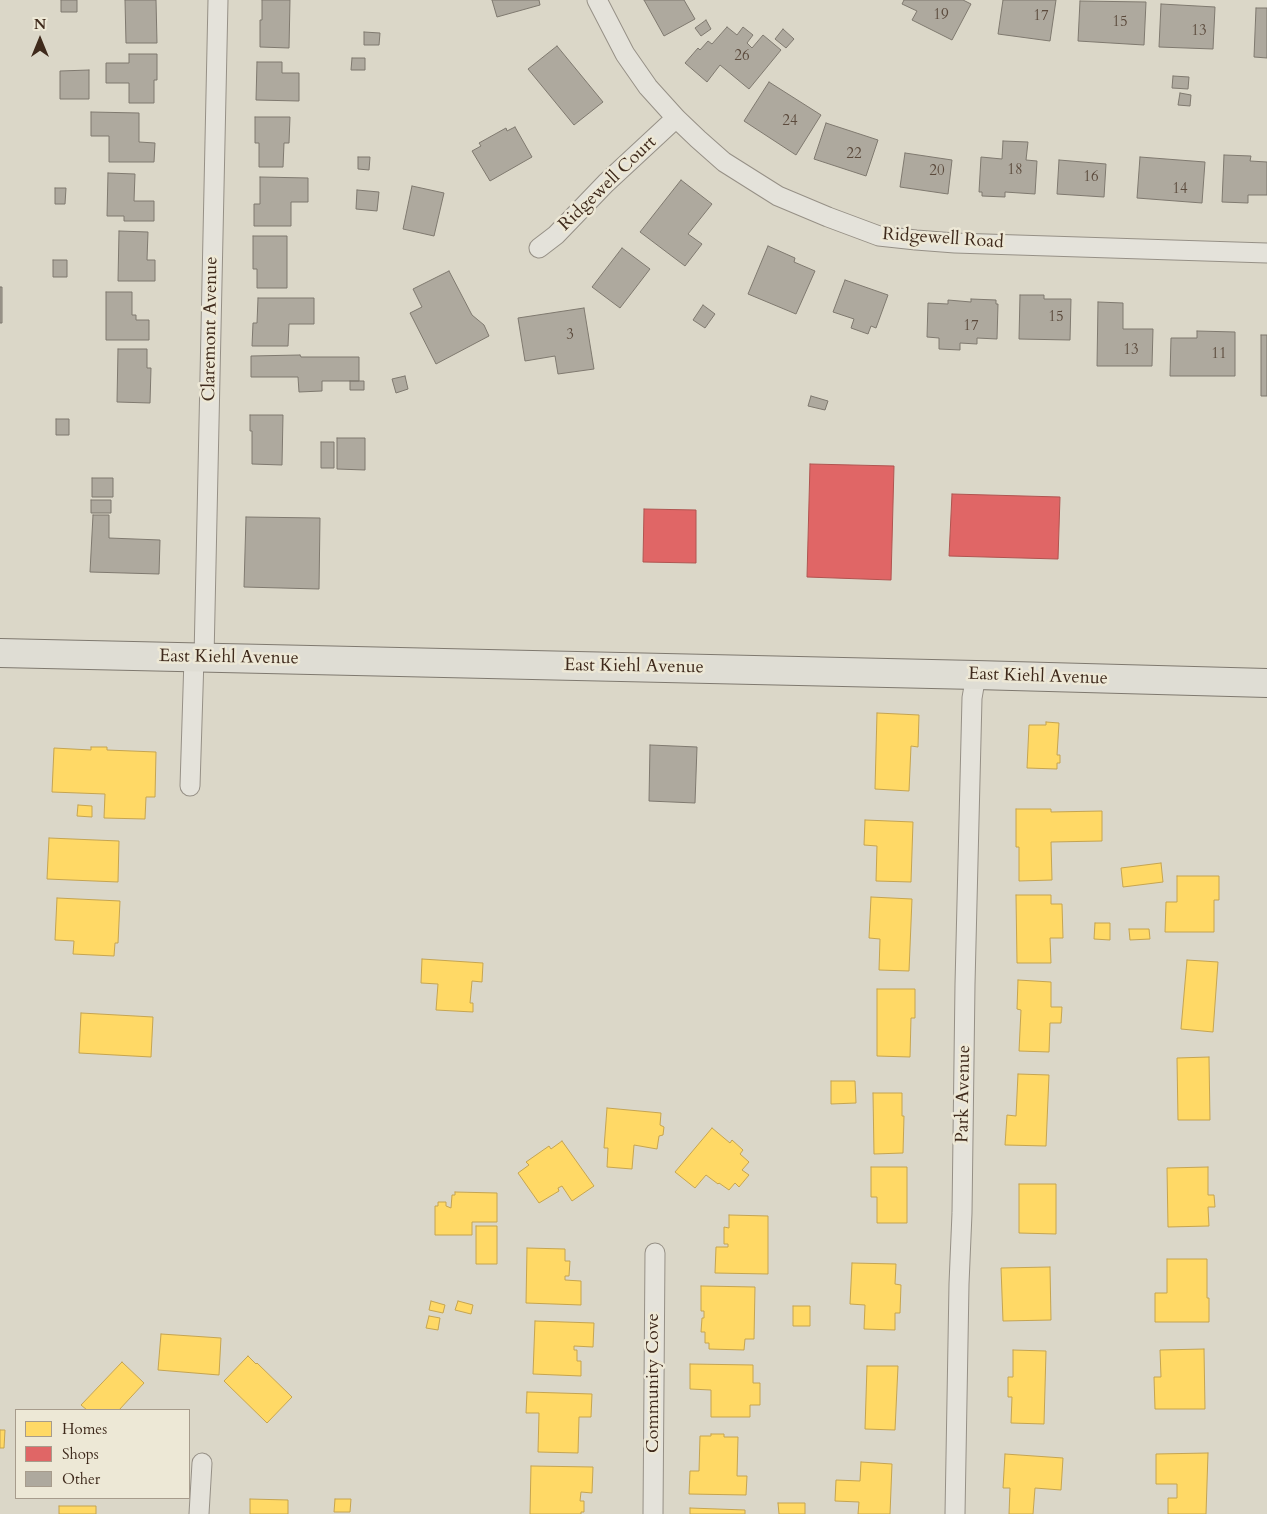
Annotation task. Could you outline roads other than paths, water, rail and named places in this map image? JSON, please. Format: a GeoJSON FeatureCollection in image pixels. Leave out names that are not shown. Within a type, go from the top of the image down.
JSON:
{"type":"FeatureCollection","features":[{"type":"Feature","properties":{"kind":"main road","name":"East Kiehl Avenue"},"geometry":{"type":"LineString","coordinates":[[0,653],[1267,683]]}},
{"type":"Feature","properties":{"kind":"street","name":"Claremont Avenue"},"geometry":{"type":"LineString","coordinates":[[190,786],[199,658],[218,0]]}},
{"type":"Feature","properties":{"kind":"street","name":"Ridgewell Road"},"geometry":{"type":"LineString","coordinates":[[597,0],[625,54],[648,87],[676,118],[724,162],[778,196],[828,218],[879,236],[955,243],[1267,253]]}},
{"type":"Feature","properties":{"kind":"street","name":"Ridgewell Court"},"geometry":{"type":"LineString","coordinates":[[539,248],[556,235],[606,183],[676,118]]}},
{"type":"Feature","properties":{"kind":"street","name":"Park Avenue"},"geometry":{"type":"LineString","coordinates":[[955,1514],[972,698],[976,675]]}},
{"type":"Feature","properties":{"kind":"street","name":"Community Cove"},"geometry":{"type":"LineString","coordinates":[[653,1514],[655,1253]]}},
{"type":"Feature","properties":{"kind":"street"},"geometry":{"type":"LineString","coordinates":[[199,1514],[202,1463]]}}]}
